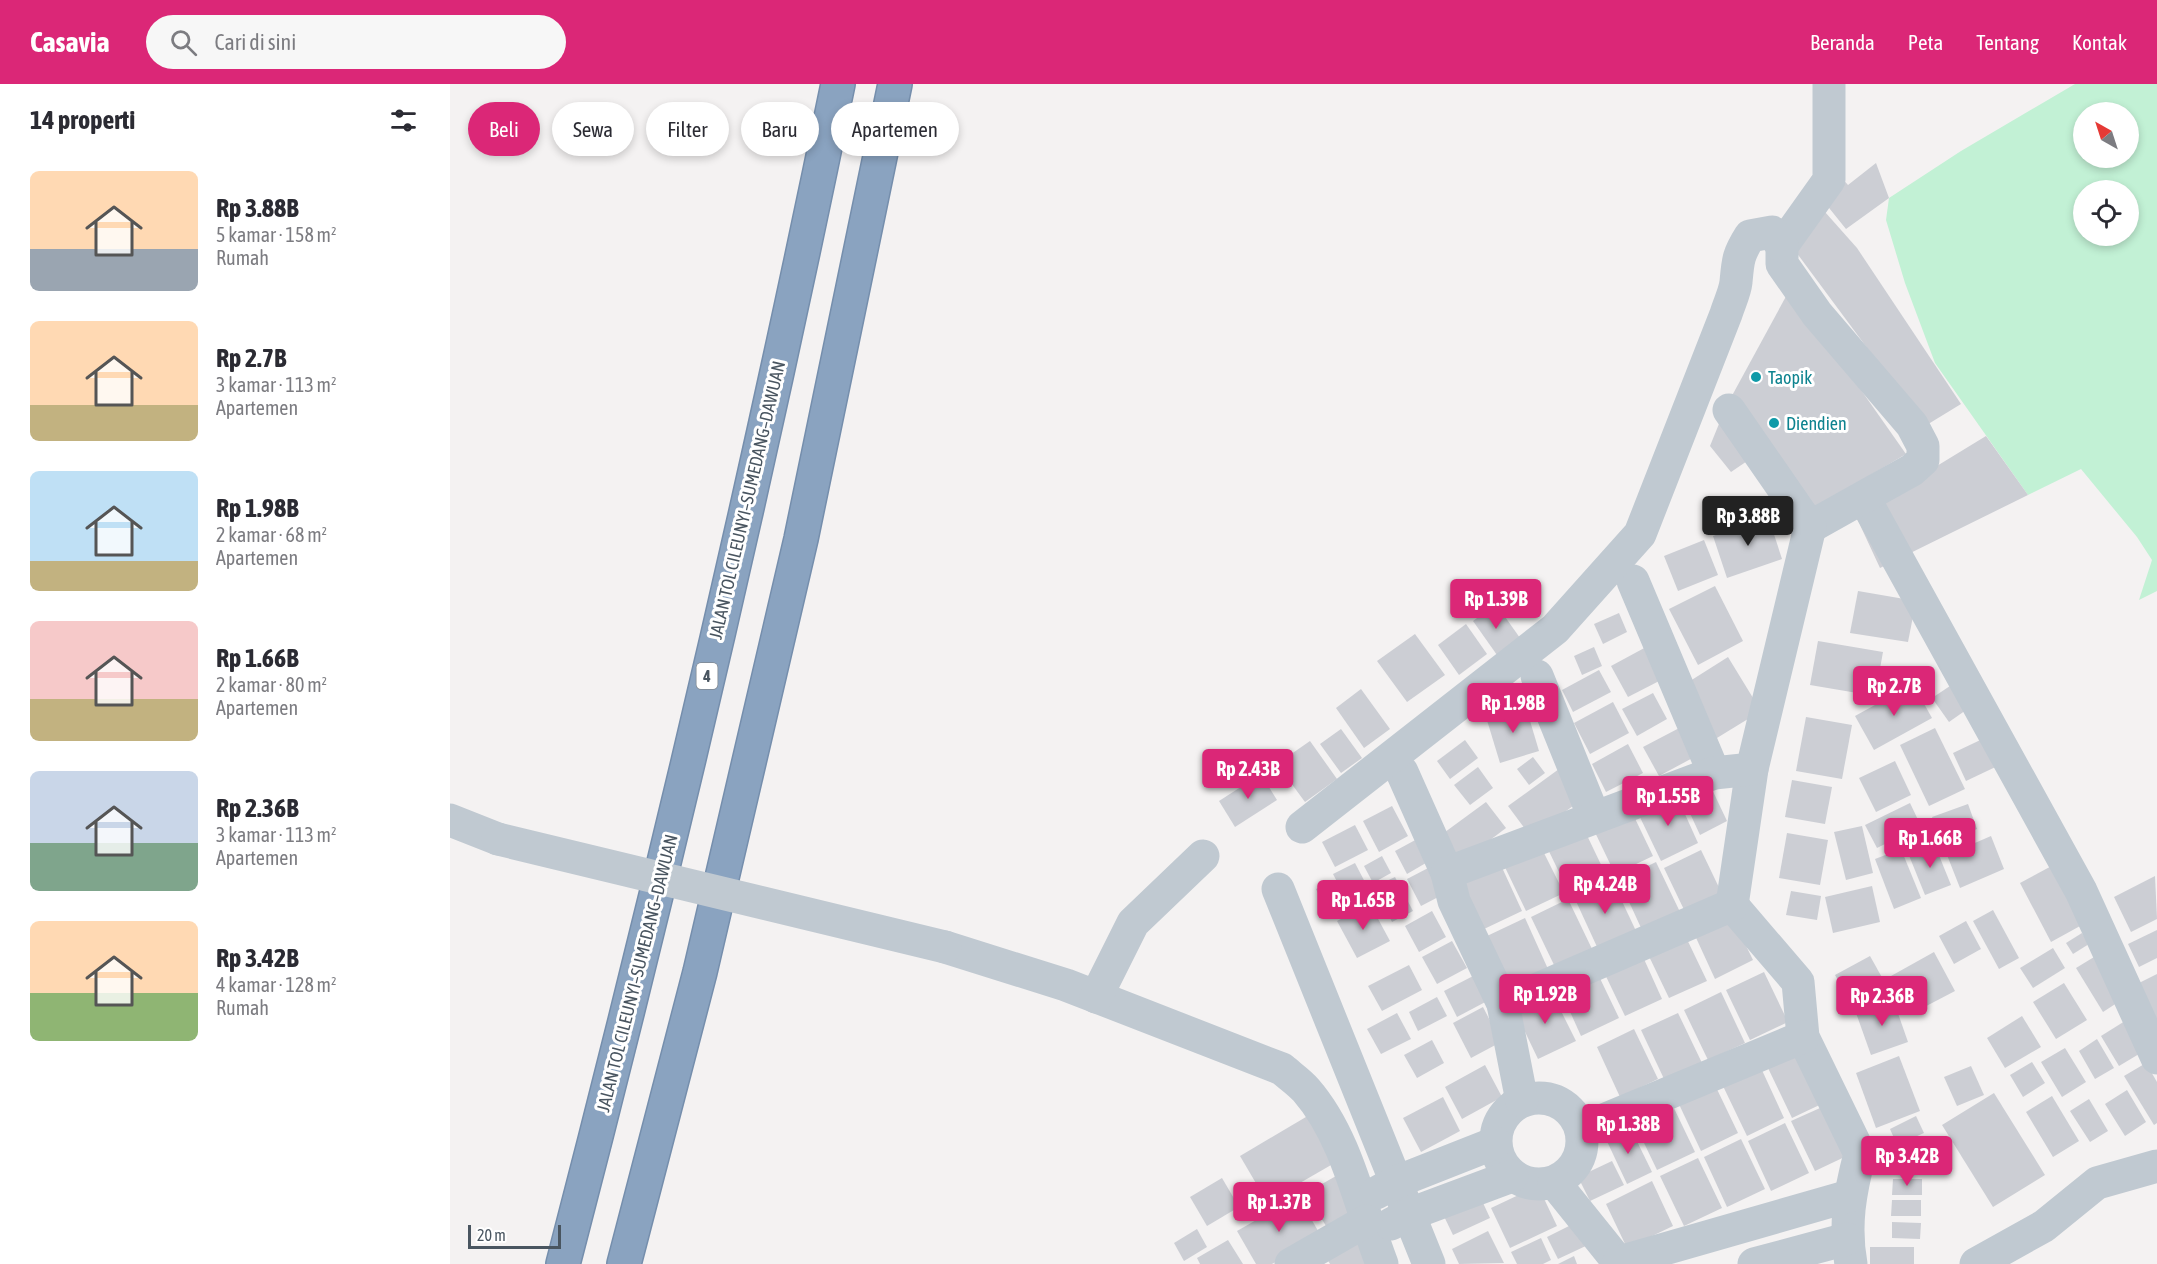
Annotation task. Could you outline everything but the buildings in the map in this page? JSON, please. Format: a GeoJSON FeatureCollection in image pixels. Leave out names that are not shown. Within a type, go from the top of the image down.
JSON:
{"type":"FeatureCollection","features":[{"type":"Feature","properties":{"kind":"highway","name":"JALAN TOL CILEUNYI–SUMEDANG–DAWUAN"},"geometry":{"type":"LineString","coordinates":[[563,1264],[640,967],[742,524],[838,84]]}},
{"type":"Feature","properties":{"kind":"highway"},"geometry":{"type":"LineString","coordinates":[[624,1264],[700,972],[801,538],[895,84]]}},
{"type":"Feature","properties":{"kind":"street"},"geometry":{"type":"LineString","coordinates":[[1810,527],[1912,470],[1923,460],[1923,446],[1912,425],[1817,314],[1782,264],[1782,246],[1829,180],[1829,84]]}},
{"type":"Feature","properties":{"kind":"street"},"geometry":{"type":"LineString","coordinates":[[1302,827],[1555,629],[1640,534],[1726,314],[1736,282],[1735,268],[1739,253],[1750,236],[1772,232],[1782,246]]}},
{"type":"Feature","properties":{"kind":"street"},"geometry":{"type":"LineString","coordinates":[[1729,410],[1810,527],[1752,770],[1732,905],[1798,982],[1803,1037],[1860,1155],[1849,1196],[1849,1251],[1754,1264]]}},
{"type":"Feature","properties":{"kind":"street"},"geometry":{"type":"LineString","coordinates":[[1864,498],[2081,891],[2157,1058]]}},
{"type":"Feature","properties":{"kind":"street"},"geometry":{"type":"LineString","coordinates":[[1633,581],[1714,773]]}},
{"type":"Feature","properties":{"kind":"street"},"geometry":{"type":"LineString","coordinates":[[1537,676],[1594,817]]}},
{"type":"Feature","properties":{"kind":"street"},"geometry":{"type":"LineString","coordinates":[[1448,873],[1714,773],[1752,770]]}},
{"type":"Feature","properties":{"kind":"street"},"geometry":{"type":"LineString","coordinates":[[1402,772],[1448,873],[1454,901],[1503,1004],[1522,1101]]}},
{"type":"Feature","properties":{"kind":"street"},"geometry":{"type":"LineString","coordinates":[[450,820],[498,839],[945,946],[1096,997],[1282,1069],[1306,1090],[1328,1120],[1346,1161],[1369,1231]]}},
{"type":"Feature","properties":{"kind":"street"},"geometry":{"type":"LineString","coordinates":[[1096,997],[1133,923],[1203,856]]}},
{"type":"Feature","properties":{"kind":"street"},"geometry":{"type":"LineString","coordinates":[[1278,890],[1429,1264]]}},
{"type":"Feature","properties":{"kind":"street"},"geometry":{"type":"LineString","coordinates":[[1503,1004],[1732,905]]}},
{"type":"Feature","properties":{"kind":"street"},"geometry":{"type":"LineString","coordinates":[[1582,1129],[1803,1037]]}},
{"type":"Feature","properties":{"kind":"street"},"geometry":{"type":"LineString","coordinates":[[1547,1097],[1569,1108],[1582,1129],[1579,1161],[1554,1182],[1533,1185],[1512,1176],[1500,1161],[1496,1143],[1502,1118],[1522,1101],[1547,1097]]}},
{"type":"Feature","properties":{"kind":"street"},"geometry":{"type":"LineString","coordinates":[[1369,1231],[1396,1182],[1496,1143]]}},
{"type":"Feature","properties":{"kind":"street"},"geometry":{"type":"LineString","coordinates":[[1976,1264],[2044,1226],[2097,1183],[2157,1166]]}},
{"type":"Feature","properties":{"kind":"street"},"geometry":{"type":"LineString","coordinates":[[1290,1264],[1410,1214],[1512,1176]]}},
{"type":"Feature","properties":{"kind":"street"},"geometry":{"type":"LineString","coordinates":[[1554,1182],[1619,1263],[1849,1196]]}},
{"type":"Feature","properties":{"kind":"green space"},"geometry":{"type":"Polygon","coordinates":[[[2075,84],[2157,84],[2157,591],[2139,600],[2152,560],[2137,537],[2081,469],[2028,495],[1935,363],[1905,283],[1886,220],[1889,198],[1961,151],[2075,84]]]}},
{"type":"Feature","properties":{"kind":"place","name":"Taopik"},"geometry":{"type":"Point","coordinates":[1756,377]}},
{"type":"Feature","properties":{"kind":"place","name":"Diendien"},"geometry":{"type":"Point","coordinates":[1774,423]}}]}
